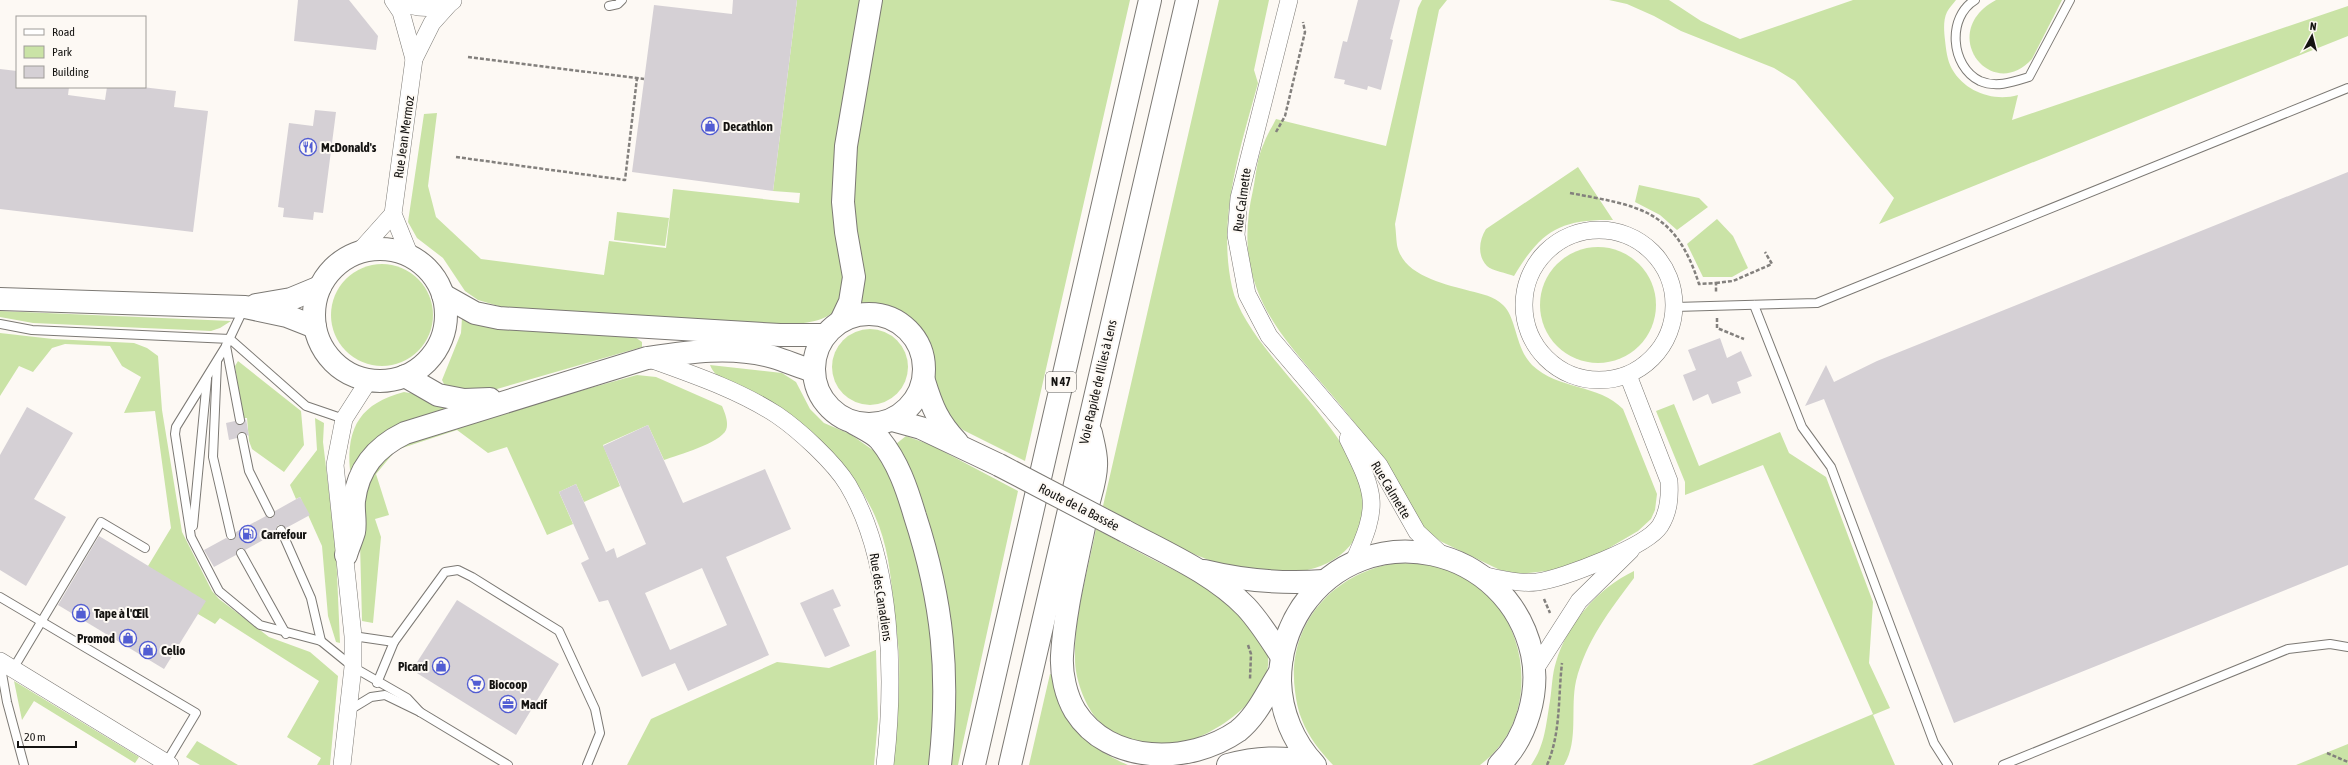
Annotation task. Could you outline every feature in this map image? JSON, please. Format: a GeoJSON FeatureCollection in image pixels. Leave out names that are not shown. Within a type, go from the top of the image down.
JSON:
{"type":"FeatureCollection","features":[{"type":"Feature","properties":{"kind":"main road"},"geometry":{"type":"LineString","coordinates":[[841,321],[850,302],[854,277],[846,232],[843,202],[846,146],[872,0]]}},
{"type":"Feature","properties":{"kind":"main road","name":"N 47"},"geometry":{"type":"LineString","coordinates":[[974,765],[1150,0]]}},
{"type":"Feature","properties":{"kind":"main road","name":"Voie Rapide de Illies à Lens"},"geometry":{"type":"LineString","coordinates":[[1010,765],[1187,0]]}},
{"type":"Feature","properties":{"kind":"main road"},"geometry":{"type":"LineString","coordinates":[[376,249],[394,250],[410,256],[428,270],[436,279],[443,295],[446,314],[444,334],[435,352],[422,366],[405,376],[387,380],[369,380],[350,374],[334,362],[322,346],[315,327],[314,307],[320,287],[334,268],[343,260],[359,252],[376,249]]}},
{"type":"Feature","properties":{"kind":"main road"},"geometry":{"type":"LineString","coordinates":[[244,308],[291,299],[320,287]]}},
{"type":"Feature","properties":{"kind":"main road"},"geometry":{"type":"LineString","coordinates":[[443,295],[475,313],[498,318],[780,336],[824,335]]}},
{"type":"Feature","properties":{"kind":"main road"},"geometry":{"type":"LineString","coordinates":[[0,299],[244,308],[287,316],[315,327]]}},
{"type":"Feature","properties":{"kind":"main road"},"geometry":{"type":"LineString","coordinates":[[854,423],[873,424],[892,420],[910,406],[917,397],[924,381],[925,364],[921,347],[912,333],[899,321],[883,315],[866,313],[849,317],[841,321],[824,335],[815,353],[813,372],[817,389],[826,404],[838,416],[854,423],[878,438],[893,458],[906,487],[928,555],[937,593],[946,678],[944,728],[940,765]]}},
{"type":"Feature","properties":{"kind":"main road"},"geometry":{"type":"LineString","coordinates":[[346,555],[354,531],[354,501],[359,478],[365,465],[389,440],[405,432],[647,358],[689,351],[735,351],[772,356],[813,372]]}},
{"type":"Feature","properties":{"kind":"main road"},"geometry":{"type":"LineString","coordinates":[[405,376],[438,395],[464,400],[514,398]]}},
{"type":"Feature","properties":{"kind":"main road","name":"Route de la Bassée"},"geometry":{"type":"LineString","coordinates":[[924,381],[933,410],[941,425],[959,445]]}},
{"type":"Feature","properties":{"kind":"main road","name":"Route de la Bassée"},"geometry":{"type":"LineString","coordinates":[[892,420],[921,428],[959,445],[1199,570],[1246,607],[1265,630],[1281,664]]}},
{"type":"Feature","properties":{"kind":"main road"},"geometry":{"type":"LineString","coordinates":[[1089,422],[1096,465],[1067,616],[1062,657],[1067,694],[1085,726],[1098,738],[1120,751],[1142,758],[1162,760],[1186,757],[1222,742],[1239,730],[1254,715],[1281,664]]}},
{"type":"Feature","properties":{"kind":"main road"},"geometry":{"type":"LineString","coordinates":[[1313,763],[1298,744],[1286,716],[1281,690],[1281,664],[1289,631],[1296,616],[1308,598],[1324,582],[1353,563],[1375,555],[1398,551],[1422,552],[1444,557],[1464,564],[1482,575],[1507,599],[1516,612],[1529,642],[1534,671],[1530,711],[1524,729],[1515,746],[1499,765]]}},
{"type":"Feature","properties":{"kind":"main road","name":"Route de la Bassée"},"geometry":{"type":"LineString","coordinates":[[1199,570],[1263,582],[1291,584],[1324,582]]}},
{"type":"Feature","properties":{"kind":"main road"},"geometry":{"type":"LineString","coordinates":[[1228,765],[1252,759],[1267,758],[1313,763]]}},
{"type":"Feature","properties":{"kind":"street","name":"Rue Jean Mermoz"},"geometry":{"type":"LineString","coordinates":[[393,0],[401,12],[414,60]]}},
{"type":"Feature","properties":{"kind":"street"},"geometry":{"type":"LineString","coordinates":[[400,0],[419,7],[435,7],[452,1]]}},
{"type":"Feature","properties":{"kind":"street","name":"Rue Calmette"},"geometry":{"type":"LineString","coordinates":[[1288,0],[1240,198],[1236,235],[1247,294],[1255,313],[1269,336],[1339,421],[1379,465],[1417,532],[1444,557]]}},
{"type":"Feature","properties":{"kind":"street","name":"Rue Jean Mermoz"},"geometry":{"type":"LineString","coordinates":[[410,256],[393,214],[414,60],[432,23],[452,1]]}},
{"type":"Feature","properties":{"kind":"street"},"geometry":{"type":"LineString","coordinates":[[359,252],[393,214]]}},
{"type":"Feature","properties":{"kind":"street"},"geometry":{"type":"LineString","coordinates":[[1597,230],[1616,232],[1640,242],[1660,260],[1672,283],[1675,307],[1670,333],[1656,355],[1628,375],[1614,379],[1587,380],[1564,372],[1543,355],[1529,333],[1524,302],[1528,281],[1541,258],[1556,244],[1579,233],[1597,230]]}},
{"type":"Feature","properties":{"kind":"street","name":"Rue des Canadiens"},"geometry":{"type":"LineString","coordinates":[[647,358],[726,387],[777,415],[817,448],[847,484],[867,524],[880,578],[890,658],[890,722],[885,765]]}},
{"type":"Feature","properties":{"kind":"street"},"geometry":{"type":"LineString","coordinates":[[1482,575],[1517,582],[1536,582],[1582,569],[1634,547],[1650,537],[1660,526],[1667,511],[1670,496],[1669,481],[1628,375]]}},
{"type":"Feature","properties":{"kind":"street"},"geometry":{"type":"LineString","coordinates":[[342,765],[353,668],[353,636],[346,555],[335,465],[344,419],[369,380]]}},
{"type":"Feature","properties":{"kind":"street","name":"Rue Calmette"},"geometry":{"type":"LineString","coordinates":[[1339,421],[1370,485],[1372,510],[1366,534],[1353,563]]}},
{"type":"Feature","properties":{"kind":"street"},"geometry":{"type":"LineString","coordinates":[[1534,671],[1558,631],[1579,601],[1634,547]]}},
{"type":"Feature","properties":{"kind":"street"},"geometry":{"type":"LineString","coordinates":[[4,664],[168,764]]}},
{"type":"Feature","properties":{"kind":"lane"},"geometry":{"type":"LineString","coordinates":[[609,6],[618,4],[622,0]]}},
{"type":"Feature","properties":{"kind":"lane"},"geometry":{"type":"LineString","coordinates":[[1975,0],[1966,6],[1959,19],[1956,34],[1957,50],[1964,67],[1980,81],[2000,85],[2028,77],[2070,0]]}},
{"type":"Feature","properties":{"kind":"lane"},"geometry":{"type":"LineString","coordinates":[[1675,307],[1817,303],[2348,88]]}},
{"type":"Feature","properties":{"kind":"lane"},"geometry":{"type":"LineString","coordinates":[[1754,305],[1802,427],[1831,467],[1934,743],[1948,765]]}},
{"type":"Feature","properties":{"kind":"lane"},"geometry":{"type":"LineString","coordinates":[[244,308],[228,343],[176,427],[175,434],[192,537],[219,591],[230,603],[260,625],[286,634],[322,641],[353,668],[377,683],[407,698],[420,712]]}},
{"type":"Feature","properties":{"kind":"lane"},"geometry":{"type":"LineString","coordinates":[[0,324],[32,330],[228,343],[306,406],[344,419]]}},
{"type":"Feature","properties":{"kind":"lane"},"geometry":{"type":"LineString","coordinates":[[228,343],[240,420]]}},
{"type":"Feature","properties":{"kind":"lane"},"geometry":{"type":"LineString","coordinates":[[218,360],[214,457],[231,535]]}},
{"type":"Feature","properties":{"kind":"lane"},"geometry":{"type":"LineString","coordinates":[[192,537],[208,376]]}},
{"type":"Feature","properties":{"kind":"lane"},"geometry":{"type":"LineString","coordinates":[[242,437],[249,471],[270,513]]}},
{"type":"Feature","properties":{"kind":"lane"},"geometry":{"type":"LineString","coordinates":[[24,765],[8,702],[4,664],[41,620],[101,522],[146,548]]}},
{"type":"Feature","properties":{"kind":"lane"},"geometry":{"type":"LineString","coordinates":[[281,530],[311,598],[322,641]]}},
{"type":"Feature","properties":{"kind":"lane"},"geometry":{"type":"LineString","coordinates":[[241,552],[286,634]]}},
{"type":"Feature","properties":{"kind":"lane"},"geometry":{"type":"LineString","coordinates":[[377,683],[394,642],[445,572],[458,570],[559,631],[595,709],[600,733],[587,765]]}},
{"type":"Feature","properties":{"kind":"lane"},"geometry":{"type":"LineString","coordinates":[[0,597],[196,713],[168,764]]}},
{"type":"Feature","properties":{"kind":"lane"},"geometry":{"type":"LineString","coordinates":[[353,636],[394,642]]}},
{"type":"Feature","properties":{"kind":"lane"},"geometry":{"type":"LineString","coordinates":[[2003,765],[2288,649],[2330,644],[2348,647]]}},
{"type":"Feature","properties":{"kind":"lane"},"geometry":{"type":"LineString","coordinates":[[348,711],[371,697],[385,695],[420,712],[508,765]]}},
{"type":"Feature","properties":{"kind":"path"},"geometry":{"type":"LineString","coordinates":[[1273,136],[1285,116],[1305,32],[1302,15]]}},
{"type":"Feature","properties":{"kind":"path"},"geometry":{"type":"LineString","coordinates":[[468,57],[644,79]]}},
{"type":"Feature","properties":{"kind":"path"},"geometry":{"type":"LineString","coordinates":[[456,157],[625,180],[637,78]]}},
{"type":"Feature","properties":{"kind":"path"},"geometry":{"type":"LineString","coordinates":[[1570,193],[1639,207],[1663,224],[1680,241],[1689,256],[1699,284],[1733,281],[1772,264],[1765,252]]}},
{"type":"Feature","properties":{"kind":"path"},"geometry":{"type":"LineString","coordinates":[[1716,283],[1717,328],[1744,339]]}},
{"type":"Feature","properties":{"kind":"path"},"geometry":{"type":"LineString","coordinates":[[1536,582],[1564,648],[1556,733],[1552,752],[1547,765]]}},
{"type":"Feature","properties":{"kind":"path"},"geometry":{"type":"LineString","coordinates":[[1247,641],[1251,654],[1250,685]]}},
{"type":"Feature","properties":{"kind":"path"},"geometry":{"type":"LineString","coordinates":[[2327,753],[2348,762]]}},
{"type":"Feature","properties":{"kind":"green space"},"geometry":{"type":"Polygon","coordinates":[[[797,0],[865,0],[848,276],[842,303],[829,316],[807,323],[785,324],[502,307],[478,300],[465,291],[443,258],[417,238],[408,222],[424,114],[437,113],[428,186],[436,217],[481,259],[604,275],[609,241],[666,248],[673,189],[799,203],[800,193],[773,191],[797,0]]]}},
{"type":"Feature","properties":{"kind":"green space"},"geometry":{"type":"Polygon","coordinates":[[[880,0],[1130,0],[1025,461],[963,430],[947,416],[934,383],[934,361],[929,342],[920,328],[904,313],[891,306],[859,303],[851,173],[880,0]]]}},
{"type":"Feature","properties":{"kind":"green space"},"geometry":{"type":"Polygon","coordinates":[[[1219,0],[1269,0],[1254,70],[1258,83],[1238,159],[1229,210],[1227,236],[1228,261],[1232,287],[1244,316],[1264,347],[1340,441],[1357,473],[1364,504],[1357,535],[1345,551],[1334,560],[1321,566],[1287,573],[1260,573],[1232,567],[1204,558],[1178,547],[1103,506],[1219,0]]]}},
{"type":"Feature","properties":{"kind":"green space"},"geometry":{"type":"Polygon","coordinates":[[[1422,0],[1447,0],[1439,10],[1395,224],[1397,245],[1401,256],[1407,264],[1416,271],[1437,282],[1496,299],[1508,311],[1522,350],[1532,365],[1542,373],[1554,379],[1602,395],[1623,409],[1657,494],[1655,510],[1651,519],[1638,531],[1592,558],[1564,569],[1520,574],[1500,570],[1442,542],[1428,533],[1418,521],[1363,434],[1340,404],[1294,351],[1275,324],[1260,296],[1250,266],[1247,231],[1257,166],[1262,148],[1276,119],[1386,146],[1418,8],[1422,0]]]}},
{"type":"Feature","properties":{"kind":"green space"},"geometry":{"type":"Polygon","coordinates":[[[1609,0],[1669,0],[1701,21],[1740,39],[1853,0],[1956,0],[1947,12],[1944,22],[1944,33],[1950,66],[1964,84],[1981,93],[1999,97],[2018,95],[2012,120],[2348,6],[2348,36],[1879,224],[1894,198],[1795,81],[1774,68],[1681,31],[1654,16],[1627,4],[1609,0]]]}},
{"type":"Feature","properties":{"kind":"green space"},"geometry":{"type":"Polygon","coordinates":[[[1996,0],[2062,0],[2032,59],[2016,71],[2001,73],[1987,69],[1976,58],[1970,45],[1971,29],[1979,14],[1996,0]]]}},
{"type":"Feature","properties":{"kind":"green space"},"geometry":{"type":"Polygon","coordinates":[[[1578,167],[1613,220],[1579,222],[1566,225],[1554,231],[1543,238],[1533,248],[1514,276],[1489,268],[1484,262],[1480,253],[1482,238],[1486,229],[1578,167]]]}},
{"type":"Feature","properties":{"kind":"green space"},"geometry":{"type":"Polygon","coordinates":[[[1639,185],[1699,198],[1708,207],[1677,230],[1660,215],[1635,202],[1639,185]]]}},
{"type":"Feature","properties":{"kind":"green space"},"geometry":{"type":"Polygon","coordinates":[[[617,212],[669,218],[665,246],[614,240],[617,212]]]}},
{"type":"Feature","properties":{"kind":"green space"},"geometry":{"type":"Polygon","coordinates":[[[1717,219],[1733,236],[1748,268],[1732,277],[1703,277],[1687,244],[1717,219]]]}},
{"type":"Feature","properties":{"kind":"green space"},"geometry":{"type":"Polygon","coordinates":[[[1598,247],[1609,248],[1620,252],[1639,264],[1651,283],[1655,294],[1655,316],[1651,327],[1639,346],[1620,358],[1609,362],[1598,363],[1587,362],[1576,358],[1557,346],[1545,327],[1541,316],[1540,305],[1541,294],[1545,283],[1557,264],[1576,252],[1587,248],[1598,247]]]}},
{"type":"Feature","properties":{"kind":"green space"},"geometry":{"type":"Polygon","coordinates":[[[382,264],[402,268],[410,272],[418,279],[425,287],[429,295],[433,315],[429,335],[425,343],[418,351],[410,358],[402,362],[382,366],[362,362],[354,358],[346,351],[339,343],[335,335],[331,315],[335,295],[339,287],[346,279],[354,272],[362,268],[382,264]]]}},
{"type":"Feature","properties":{"kind":"green space"},"geometry":{"type":"Polygon","coordinates":[[[0,311],[231,321],[220,328],[211,331],[33,323],[0,317],[0,311]]]}},
{"type":"Feature","properties":{"kind":"green space"},"geometry":{"type":"Polygon","coordinates":[[[465,316],[632,335],[642,342],[642,347],[490,391],[474,393],[445,386],[442,380],[461,333],[462,318],[465,316]]]}},
{"type":"Feature","properties":{"kind":"green space"},"geometry":{"type":"Polygon","coordinates":[[[870,329],[884,332],[897,340],[905,353],[908,367],[905,381],[897,394],[884,402],[870,405],[856,402],[843,394],[835,381],[832,367],[835,353],[843,340],[856,332],[870,329]]]}},
{"type":"Feature","properties":{"kind":"green space"},"geometry":{"type":"Polygon","coordinates":[[[0,333],[53,339],[134,343],[147,348],[158,356],[162,410],[182,532],[212,591],[219,599],[269,637],[310,652],[338,676],[330,765],[317,765],[321,758],[287,737],[319,681],[220,618],[215,624],[198,614],[148,566],[171,528],[155,411],[124,413],[141,377],[122,366],[110,346],[65,344],[52,348],[33,372],[19,366],[0,396],[0,333]]]}},
{"type":"Feature","properties":{"kind":"green space"},"geometry":{"type":"Polygon","coordinates":[[[238,361],[301,411],[304,445],[284,472],[252,449],[249,441],[247,418],[243,418],[235,366],[238,361]]]}},
{"type":"Feature","properties":{"kind":"green space"},"geometry":{"type":"Polygon","coordinates":[[[710,365],[782,373],[796,382],[810,409],[824,423],[850,434],[877,453],[897,480],[922,556],[939,679],[932,765],[893,765],[899,697],[898,642],[888,558],[883,537],[867,500],[847,470],[809,430],[773,403],[731,385],[715,373],[710,365]]]}},
{"type":"Feature","properties":{"kind":"green space"},"geometry":{"type":"Polygon","coordinates":[[[637,375],[656,377],[722,406],[727,421],[726,430],[722,435],[707,444],[664,460],[648,425],[603,445],[620,486],[584,502],[576,484],[559,492],[573,524],[547,535],[507,447],[488,453],[457,430],[396,450],[376,474],[389,515],[375,519],[381,537],[373,623],[362,621],[360,543],[367,482],[375,465],[410,438],[637,375]]]}},
{"type":"Feature","properties":{"kind":"green space"},"geometry":{"type":"Polygon","coordinates":[[[404,392],[421,395],[444,405],[444,412],[391,429],[370,445],[362,456],[355,470],[350,470],[349,454],[351,441],[354,429],[360,419],[367,410],[377,403],[404,392]]]}},
{"type":"Feature","properties":{"kind":"green space"},"geometry":{"type":"Polygon","coordinates":[[[1674,404],[1699,466],[1780,432],[1789,453],[1826,477],[1873,602],[1869,663],[1890,708],[1873,715],[1895,765],[1752,765],[1873,714],[1763,465],[1685,495],[1685,482],[1656,411],[1674,404]]]}},
{"type":"Feature","properties":{"kind":"green space"},"geometry":{"type":"Polygon","coordinates":[[[315,418],[324,423],[323,442],[336,551],[340,643],[336,642],[328,616],[322,546],[300,497],[296,499],[290,485],[317,450],[315,418]]]}},
{"type":"Feature","properties":{"kind":"green space"},"geometry":{"type":"Polygon","coordinates":[[[906,436],[931,445],[1018,491],[958,765],[950,765],[950,661],[944,583],[939,558],[925,514],[896,444],[906,436]]]}},
{"type":"Feature","properties":{"kind":"green space"},"geometry":{"type":"Polygon","coordinates":[[[1096,529],[1151,559],[1203,584],[1221,595],[1264,643],[1268,661],[1264,680],[1253,697],[1238,713],[1199,737],[1180,744],[1163,746],[1155,746],[1137,742],[1127,738],[1109,729],[1096,718],[1084,698],[1078,682],[1075,666],[1075,643],[1079,610],[1096,529]]]}},
{"type":"Feature","properties":{"kind":"green space"},"geometry":{"type":"Polygon","coordinates":[[[1397,563],[1443,568],[1472,580],[1495,602],[1507,621],[1516,642],[1521,665],[1521,687],[1518,709],[1510,730],[1497,749],[1480,765],[1333,765],[1315,744],[1302,720],[1296,698],[1294,667],[1298,644],[1306,624],[1319,606],[1334,590],[1353,578],[1374,568],[1397,563]]]}},
{"type":"Feature","properties":{"kind":"green space"},"geometry":{"type":"Polygon","coordinates":[[[1634,571],[1634,578],[1616,602],[1592,639],[1580,666],[1574,691],[1573,735],[1569,756],[1564,765],[1531,765],[1536,758],[1542,742],[1555,667],[1561,648],[1568,634],[1576,621],[1596,597],[1621,578],[1634,571]]]}},
{"type":"Feature","properties":{"kind":"green space"},"geometry":{"type":"Polygon","coordinates":[[[876,650],[878,719],[874,765],[627,765],[651,719],[777,662],[829,668],[876,650]]]}},
{"type":"Feature","properties":{"kind":"green space"},"geometry":{"type":"Polygon","coordinates":[[[1050,674],[1054,675],[1071,720],[1078,730],[1097,748],[1128,765],[1029,765],[1050,674]]]}},
{"type":"Feature","properties":{"kind":"green space"},"geometry":{"type":"Polygon","coordinates":[[[14,681],[139,757],[135,763],[34,701],[22,720],[14,681]]]}},
{"type":"Feature","properties":{"kind":"green space"},"geometry":{"type":"Polygon","coordinates":[[[197,741],[238,765],[200,765],[186,757],[197,741]]]}},
{"type":"Feature","properties":{"kind":"green space"},"geometry":{"type":"Polygon","coordinates":[[[2348,744],[2348,765],[2296,765],[2348,744]]]}},
{"type":"Feature","properties":{"kind":"building"},"geometry":{"type":"Polygon","coordinates":[[[298,0],[349,0],[378,36],[376,50],[294,41],[298,0]]]}},
{"type":"Feature","properties":{"kind":"building","name":"Decathlon"},"geometry":{"type":"Polygon","coordinates":[[[733,0],[797,0],[773,191],[632,172],[654,5],[732,14],[733,0]]]}},
{"type":"Feature","properties":{"kind":"building"},"geometry":{"type":"Polygon","coordinates":[[[1358,0],[1400,0],[1390,39],[1393,40],[1381,90],[1368,86],[1367,90],[1344,84],[1345,80],[1334,78],[1343,41],[1347,42],[1358,0]]]}},
{"type":"Feature","properties":{"kind":"building"},"geometry":{"type":"Polygon","coordinates":[[[0,69],[16,71],[16,88],[69,88],[68,95],[105,100],[107,88],[146,87],[176,91],[174,107],[208,111],[193,232],[0,209],[0,69]]]}},
{"type":"Feature","properties":{"kind":"building","name":"McDonald's"},"geometry":{"type":"Polygon","coordinates":[[[315,110],[336,112],[323,213],[314,212],[313,220],[283,217],[284,208],[278,207],[289,123],[313,126],[315,110]]]}},
{"type":"Feature","properties":{"kind":"building"},"geometry":{"type":"Polygon","coordinates":[[[2348,172],[2348,565],[1954,723],[1824,399],[1805,406],[1826,365],[1834,382],[1877,361],[2348,172]]]}},
{"type":"Feature","properties":{"kind":"building"},"geometry":{"type":"Polygon","coordinates":[[[1720,338],[1727,358],[1741,351],[1752,376],[1737,382],[1741,393],[1712,404],[1708,394],[1693,401],[1683,375],[1696,370],[1688,350],[1720,338]]]}},
{"type":"Feature","properties":{"kind":"building"},"geometry":{"type":"Polygon","coordinates":[[[27,407],[73,433],[34,499],[66,517],[26,586],[0,570],[0,455],[27,407]]]}},
{"type":"Feature","properties":{"kind":"building"},"geometry":{"type":"Polygon","coordinates":[[[246,419],[249,436],[241,432],[238,433],[237,438],[229,440],[226,423],[235,421],[241,425],[246,419]]]}},
{"type":"Feature","properties":{"kind":"building"},"geometry":{"type":"Polygon","coordinates":[[[648,425],[683,503],[765,469],[791,529],[726,557],[769,655],[688,691],[675,663],[642,677],[608,600],[599,602],[581,563],[589,559],[559,492],[576,484],[606,552],[614,548],[617,558],[646,544],[603,446],[648,425]],[[702,568],[645,593],[670,650],[727,625],[702,568]]]}},
{"type":"Feature","properties":{"kind":"building"},"geometry":{"type":"Polygon","coordinates":[[[300,497],[310,515],[286,528],[278,525],[276,533],[245,550],[239,548],[236,555],[214,567],[204,550],[226,538],[230,540],[234,539],[236,532],[266,516],[273,518],[275,511],[300,497]]]}},
{"type":"Feature","properties":{"kind":"building"},"geometry":{"type":"Polygon","coordinates":[[[99,536],[206,601],[164,669],[58,605],[99,536]]]}},
{"type":"Feature","properties":{"kind":"building"},"geometry":{"type":"Polygon","coordinates":[[[833,589],[841,606],[833,609],[850,646],[825,657],[800,603],[833,589]]]}},
{"type":"Feature","properties":{"kind":"building"},"geometry":{"type":"Polygon","coordinates":[[[457,600],[559,664],[516,735],[412,670],[457,600]]]}},
{"type":"Feature","properties":{"kind":"place","name":"Decathlon"},"geometry":{"type":"Point","coordinates":[710,126]}},
{"type":"Feature","properties":{"kind":"place","name":"McDonald's"},"geometry":{"type":"Point","coordinates":[308,147]}},
{"type":"Feature","properties":{"kind":"place","name":"Carrefour"},"geometry":{"type":"Point","coordinates":[248,534]}},
{"type":"Feature","properties":{"kind":"place","name":"Tape à l'Œil"},"geometry":{"type":"Point","coordinates":[81,613]}},
{"type":"Feature","properties":{"kind":"place","name":"Promod"},"geometry":{"type":"Point","coordinates":[128,638]}},
{"type":"Feature","properties":{"kind":"place","name":"Celio"},"geometry":{"type":"Point","coordinates":[148,650]}},
{"type":"Feature","properties":{"kind":"place","name":"Picard"},"geometry":{"type":"Point","coordinates":[441,666]}},
{"type":"Feature","properties":{"kind":"place","name":"Biocoop"},"geometry":{"type":"Point","coordinates":[476,684]}},
{"type":"Feature","properties":{"kind":"place","name":"Macif"},"geometry":{"type":"Point","coordinates":[508,704]}}]}
